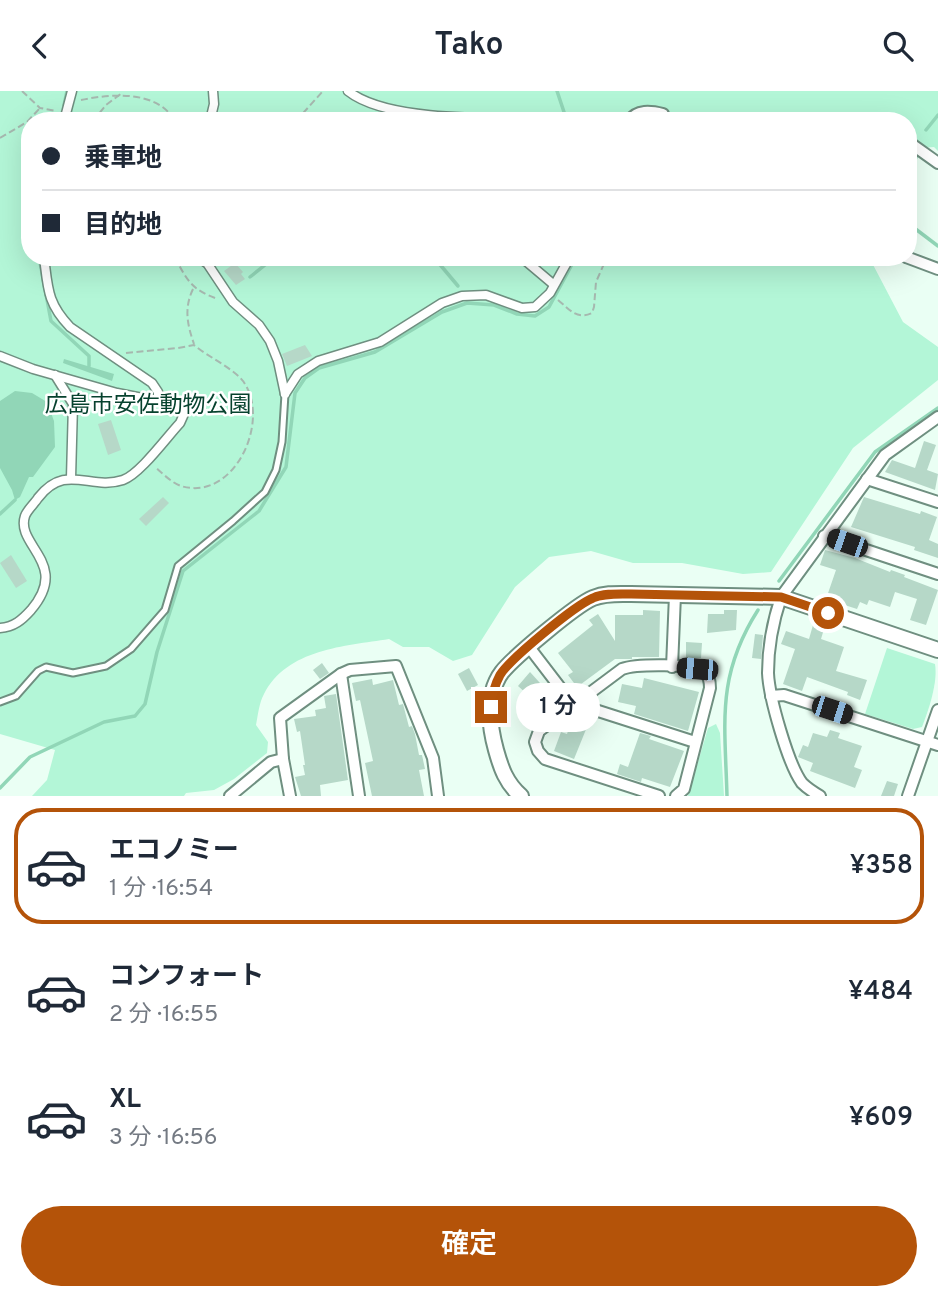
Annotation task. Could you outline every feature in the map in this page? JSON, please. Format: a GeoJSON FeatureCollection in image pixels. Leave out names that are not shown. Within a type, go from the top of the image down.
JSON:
{"type":"FeatureCollection","features":[{"type":"Feature","properties":{"kind":"street"},"geometry":{"type":"LineString","coordinates":[[66,112],[72,91]]}},
{"type":"Feature","properties":{"kind":"street"},"geometry":{"type":"LineString","coordinates":[[212,112],[213,91]]}},
{"type":"Feature","properties":{"kind":"street"},"geometry":{"type":"LineString","coordinates":[[348,91],[377,107],[415,112]]}},
{"type":"Feature","properties":{"kind":"street"},"geometry":{"type":"LineString","coordinates":[[917,147],[938,163]]}},
{"type":"Feature","properties":{"kind":"street"},"geometry":{"type":"LineString","coordinates":[[917,261],[938,269]]}},
{"type":"Feature","properties":{"kind":"street"},"geometry":{"type":"LineString","coordinates":[[45,266],[50,302],[59,316],[69,327],[152,383],[158,392],[158,399]]}},
{"type":"Feature","properties":{"kind":"street"},"geometry":{"type":"LineString","coordinates":[[208,266],[233,302],[259,325],[270,341],[278,361],[285,394]]}},
{"type":"Feature","properties":{"kind":"street"},"geometry":{"type":"LineString","coordinates":[[532,266],[553,284]]}},
{"type":"Feature","properties":{"kind":"street"},"geometry":{"type":"LineString","coordinates":[[285,394],[299,374],[318,361],[380,342],[442,303],[462,296],[486,295],[522,308],[535,307],[545,299],[564,266]]}},
{"type":"Feature","properties":{"kind":"street"},"geometry":{"type":"LineString","coordinates":[[0,356],[117,393],[178,405],[184,414],[180,423],[136,471],[124,480],[106,482],[71,478],[55,483],[43,492],[25,516],[25,528],[47,576],[42,596],[17,624],[0,628]]}},
{"type":"Feature","properties":{"kind":"street"},"geometry":{"type":"LineString","coordinates":[[54,375],[73,404],[71,478]]}},
{"type":"Feature","properties":{"kind":"street"},"geometry":{"type":"LineString","coordinates":[[820,796],[802,782],[793,766],[771,696],[768,671],[774,618],[781,597],[885,455],[937,421]]}},
{"type":"Feature","properties":{"kind":"street"},"geometry":{"type":"LineString","coordinates":[[867,478],[938,502]]}},
{"type":"Feature","properties":{"kind":"street"},"geometry":{"type":"LineString","coordinates":[[824,535],[938,574]]}},
{"type":"Feature","properties":{"kind":"street"},"geometry":{"type":"LineString","coordinates":[[521,796],[512,789],[502,772],[494,740],[491,707],[493,690],[501,673],[529,647],[592,598],[609,594],[781,597],[938,650]]}},
{"type":"Feature","properties":{"kind":"street"},"geometry":{"type":"LineString","coordinates":[[672,667],[675,595]]}},
{"type":"Feature","properties":{"kind":"street"},"geometry":{"type":"LineString","coordinates":[[529,647],[565,694],[592,709],[695,742]]}},
{"type":"Feature","properties":{"kind":"street"},"geometry":{"type":"LineString","coordinates":[[290,796],[280,718],[341,674],[350,670],[396,666],[433,758],[438,796]]}},
{"type":"Feature","properties":{"kind":"street"},"geometry":{"type":"LineString","coordinates":[[659,796],[545,759],[535,742],[539,731],[622,669],[631,666],[672,667],[705,672],[710,688],[684,789],[676,796]]}},
{"type":"Feature","properties":{"kind":"street"},"geometry":{"type":"LineString","coordinates":[[341,674],[359,796]]}},
{"type":"Feature","properties":{"kind":"street"},"geometry":{"type":"LineString","coordinates":[[771,696],[784,695],[932,743]]}},
{"type":"Feature","properties":{"kind":"street"},"geometry":{"type":"LineString","coordinates":[[908,796],[932,743],[938,710]]}},
{"type":"Feature","properties":{"kind":"street"},"geometry":{"type":"LineString","coordinates":[[230,796],[271,762],[284,759]]}},
{"type":"Feature","properties":{"kind":"lane"},"geometry":{"type":"LineString","coordinates":[[0,702],[16,696],[38,671],[46,667],[73,673],[106,666],[131,649],[165,610],[178,566],[265,492],[276,470],[282,442],[285,394]]}},
{"type":"Feature","properties":{"kind":"path"},"geometry":{"type":"LineString","coordinates":[[22,91],[40,108],[51,112]]}},
{"type":"Feature","properties":{"kind":"path"},"geometry":{"type":"LineString","coordinates":[[304,112],[323,91]]}},
{"type":"Feature","properties":{"kind":"path"},"geometry":{"type":"LineString","coordinates":[[100,112],[122,92]]}},
{"type":"Feature","properties":{"kind":"path"},"geometry":{"type":"LineString","coordinates":[[69,101],[122,92],[151,96]]}},
{"type":"Feature","properties":{"kind":"path"},"geometry":{"type":"LineString","coordinates":[[158,98],[169,106],[171,112]]}},
{"type":"Feature","properties":{"kind":"path"},"geometry":{"type":"LineString","coordinates":[[37,112],[40,108]]}},
{"type":"Feature","properties":{"kind":"path"},"geometry":{"type":"LineString","coordinates":[[0,138],[21,126]]}},
{"type":"Feature","properties":{"kind":"path"},"geometry":{"type":"LineString","coordinates":[[180,266],[194,288],[216,299],[233,302]]}},
{"type":"Feature","properties":{"kind":"path"},"geometry":{"type":"LineString","coordinates":[[561,302],[573,314],[582,316],[592,313],[596,282],[603,266]]}},
{"type":"Feature","properties":{"kind":"path"},"geometry":{"type":"LineString","coordinates":[[146,460],[179,486],[205,488],[233,470],[246,450],[252,424],[252,399],[244,381],[194,345],[186,312],[187,302],[194,288]]}},
{"type":"Feature","properties":{"kind":"path"},"geometry":{"type":"LineString","coordinates":[[124,353],[194,345]]}},
{"type":"Feature","properties":{"kind":"green space","name":"広島市安佐動物公園"},"geometry":{"type":"Polygon","coordinates":[[[0,91],[938,91],[938,151],[934,147],[917,148],[917,112],[21,112],[21,266],[874,266],[903,322],[938,347],[938,380],[853,448],[771,572],[743,574],[682,563],[633,563],[591,551],[549,557],[515,587],[472,655],[453,661],[429,647],[403,647],[389,639],[319,652],[287,667],[274,679],[260,705],[256,725],[268,742],[267,753],[234,779],[214,790],[186,793],[184,796],[32,796],[47,780],[55,750],[0,734],[0,91]]]}},
{"type":"Feature","properties":{"kind":"green space"},"geometry":{"type":"Polygon","coordinates":[[[887,648],[935,664],[934,687],[922,727],[913,729],[865,714],[887,648]]]}},
{"type":"Feature","properties":{"kind":"green space"},"geometry":{"type":"Polygon","coordinates":[[[716,724],[720,733],[724,796],[688,796],[708,728],[716,724]]]}},
{"type":"Feature","properties":{"kind":"shaded area"},"geometry":{"type":"Polygon","coordinates":[[[64,359],[114,374],[112,381],[63,363],[64,359]]]}},
{"type":"Feature","properties":{"kind":"shaded area"},"geometry":{"type":"Polygon","coordinates":[[[15,391],[32,393],[47,402],[54,421],[55,447],[33,477],[29,477],[20,497],[15,500],[0,468],[0,401],[15,391]]]}},
{"type":"Feature","properties":{"kind":"building"},"geometry":{"type":"Polygon","coordinates":[[[231,266],[238,266],[245,279],[236,285],[224,271],[231,266]]]}},
{"type":"Feature","properties":{"kind":"building"},"geometry":{"type":"Polygon","coordinates":[[[305,345],[312,356],[287,366],[282,354],[305,345]]]}},
{"type":"Feature","properties":{"kind":"building"},"geometry":{"type":"Polygon","coordinates":[[[111,420],[121,450],[108,455],[98,424],[111,420]]]}},
{"type":"Feature","properties":{"kind":"building"},"geometry":{"type":"Polygon","coordinates":[[[924,441],[936,445],[927,470],[938,474],[935,490],[885,472],[892,460],[915,468],[924,441]]]}},
{"type":"Feature","properties":{"kind":"building"},"geometry":{"type":"Polygon","coordinates":[[[163,497],[169,503],[146,526],[139,519],[163,497]]]}},
{"type":"Feature","properties":{"kind":"building"},"geometry":{"type":"Polygon","coordinates":[[[864,497],[937,517],[929,540],[938,544],[938,558],[914,550],[915,547],[851,527],[864,497]]]}},
{"type":"Feature","properties":{"kind":"building"},"geometry":{"type":"Polygon","coordinates":[[[825,550],[890,572],[891,570],[938,590],[926,625],[910,620],[917,599],[895,592],[890,607],[869,600],[867,605],[860,602],[857,609],[826,599],[836,570],[820,565],[825,550]]]}},
{"type":"Feature","properties":{"kind":"building"},"geometry":{"type":"Polygon","coordinates":[[[11,555],[27,581],[16,588],[0,563],[11,555]]]}},
{"type":"Feature","properties":{"kind":"building"},"geometry":{"type":"Polygon","coordinates":[[[643,610],[660,611],[659,657],[615,659],[577,687],[568,675],[573,672],[558,653],[593,625],[589,620],[598,614],[615,641],[615,615],[643,615],[643,610]]]}},
{"type":"Feature","properties":{"kind":"building"},"geometry":{"type":"Polygon","coordinates":[[[724,610],[737,610],[736,630],[707,633],[708,614],[724,614],[724,610]]]}},
{"type":"Feature","properties":{"kind":"building"},"geometry":{"type":"Polygon","coordinates":[[[813,625],[824,629],[821,639],[844,647],[836,671],[867,680],[860,700],[847,695],[848,692],[807,677],[802,691],[783,684],[795,649],[781,644],[786,631],[809,639],[813,625]]]}},
{"type":"Feature","properties":{"kind":"building"},"geometry":{"type":"Polygon","coordinates":[[[755,634],[763,635],[761,659],[752,658],[755,634]]]}},
{"type":"Feature","properties":{"kind":"building"},"geometry":{"type":"Polygon","coordinates":[[[686,642],[702,643],[701,658],[686,658],[686,642]]]}},
{"type":"Feature","properties":{"kind":"building"},"geometry":{"type":"Polygon","coordinates":[[[322,663],[329,673],[320,679],[313,670],[322,663]]]}},
{"type":"Feature","properties":{"kind":"building"},"geometry":{"type":"Polygon","coordinates":[[[469,668],[478,685],[467,691],[458,674],[469,668]]]}},
{"type":"Feature","properties":{"kind":"building"},"geometry":{"type":"Polygon","coordinates":[[[530,672],[559,704],[544,717],[534,706],[537,703],[518,686],[530,672]]]}},
{"type":"Feature","properties":{"kind":"building"},"geometry":{"type":"Polygon","coordinates":[[[644,678],[699,692],[688,731],[634,714],[636,706],[618,702],[622,684],[642,688],[644,678]]]}},
{"type":"Feature","properties":{"kind":"building"},"geometry":{"type":"Polygon","coordinates":[[[372,679],[373,685],[393,680],[399,705],[403,704],[409,727],[412,726],[415,734],[419,755],[422,755],[425,769],[419,770],[424,796],[372,796],[365,763],[373,761],[360,700],[356,701],[352,683],[372,679]]]}},
{"type":"Feature","properties":{"kind":"building"},"geometry":{"type":"Polygon","coordinates":[[[336,694],[348,780],[320,785],[321,796],[301,796],[295,777],[305,775],[305,765],[300,731],[297,732],[294,719],[316,716],[315,710],[326,708],[324,696],[336,694]]]}},
{"type":"Feature","properties":{"kind":"building"},"geometry":{"type":"Polygon","coordinates":[[[573,716],[589,722],[574,759],[554,751],[561,732],[567,734],[573,716]]]}},
{"type":"Feature","properties":{"kind":"building"},"geometry":{"type":"Polygon","coordinates":[[[830,730],[840,733],[838,738],[862,746],[854,767],[862,770],[855,788],[810,771],[813,763],[798,757],[803,745],[808,747],[813,733],[827,737],[830,730]]]}},
{"type":"Feature","properties":{"kind":"building"},"geometry":{"type":"Polygon","coordinates":[[[640,733],[651,736],[649,739],[684,751],[670,787],[617,774],[620,764],[628,767],[640,733]]]}},
{"type":"Feature","properties":{"kind":"building"},"geometry":{"type":"Polygon","coordinates":[[[887,781],[898,784],[894,796],[881,796],[887,781]]]}},
{"type":"Feature","properties":{"kind":"waterway"},"geometry":{"type":"LineString","coordinates":[[64,105],[67,91]]}},
{"type":"Feature","properties":{"kind":"waterway"},"geometry":{"type":"LineString","coordinates":[[557,91],[564,112]]}},
{"type":"Feature","properties":{"kind":"waterway"},"geometry":{"type":"LineString","coordinates":[[926,130],[938,115]]}},
{"type":"Feature","properties":{"kind":"waterway"},"geometry":{"type":"LineString","coordinates":[[917,230],[938,246]]}},
{"type":"Feature","properties":{"kind":"waterway"},"geometry":{"type":"LineString","coordinates":[[41,266],[51,321],[89,356],[89,366]]}},
{"type":"Feature","properties":{"kind":"waterway"},"geometry":{"type":"LineString","coordinates":[[250,277],[264,266]]}},
{"type":"Feature","properties":{"kind":"waterway"},"geometry":{"type":"LineString","coordinates":[[441,266],[458,286]]}},
{"type":"Feature","properties":{"kind":"waterway"},"geometry":{"type":"LineString","coordinates":[[0,788],[30,757],[104,722],[135,716],[145,704],[157,652],[183,571],[259,511],[286,467],[295,393],[305,378],[319,368],[375,352],[442,312],[467,303],[494,305],[517,314],[535,316],[549,307],[571,266]]}},
{"type":"Feature","properties":{"kind":"waterway"},"geometry":{"type":"LineString","coordinates":[[779,581],[875,452],[938,408]]}},
{"type":"Feature","properties":{"kind":"waterway"},"geometry":{"type":"LineString","coordinates":[[0,514],[15,500]]}},
{"type":"Feature","properties":{"kind":"waterway"},"geometry":{"type":"LineString","coordinates":[[727,796],[725,722],[729,678],[735,657],[758,610]]}},
{"type":"Feature","properties":{"kind":"route"},"geometry":{"type":"LineString","coordinates":[[491,707],[493,690],[501,673],[529,647],[592,598],[609,594],[781,597],[828,613]]}}]}
